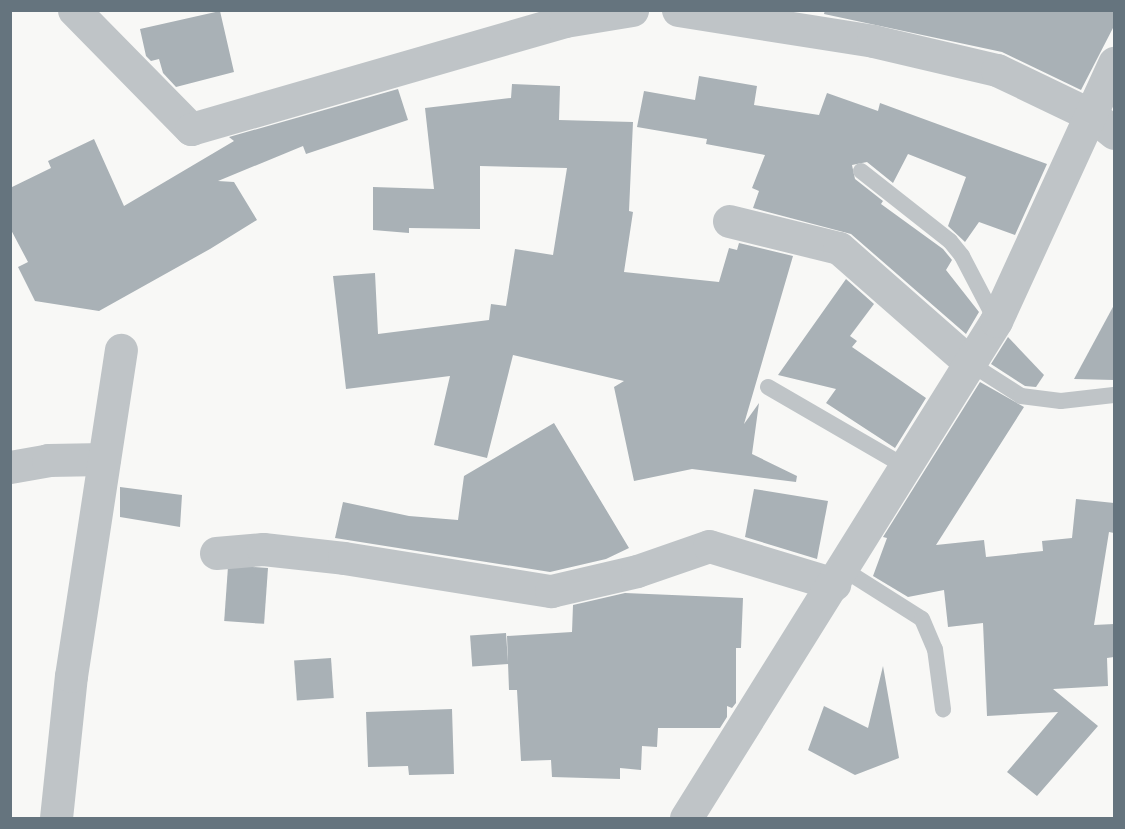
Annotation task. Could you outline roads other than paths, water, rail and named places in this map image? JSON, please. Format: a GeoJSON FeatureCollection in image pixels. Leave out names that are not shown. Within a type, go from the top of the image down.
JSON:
{"type":"FeatureCollection","features":[{"type":"Feature","properties":{"kind":"street"},"geometry":{"type":"LineString","coordinates":[[74,10],[191,129],[566,21],[632,10]]}},
{"type":"Feature","properties":{"kind":"street"},"geometry":{"type":"LineString","coordinates":[[678,10],[873,40],[997,70],[1104,125]]}},
{"type":"Feature","properties":{"kind":"street"},"geometry":{"type":"LineString","coordinates":[[686,819],[996,321],[1104,125],[1114,63]]}},
{"type":"Feature","properties":{"kind":"street"},"geometry":{"type":"LineString","coordinates":[[729,221],[839,248],[971,364]]}},
{"type":"Feature","properties":{"kind":"street"},"geometry":{"type":"LineString","coordinates":[[56,819],[71,676],[121,350]]}},
{"type":"Feature","properties":{"kind":"street"},"geometry":{"type":"LineString","coordinates":[[10,467],[48,460],[104,459]]}},
{"type":"Feature","properties":{"kind":"street"},"geometry":{"type":"LineString","coordinates":[[216,553],[263,549],[333,557],[551,591],[636,571],[709,546],[839,576]]}},
{"type":"Feature","properties":{"kind":"lane"},"geometry":{"type":"LineString","coordinates":[[861,171],[950,241],[962,256],[996,321]]}},
{"type":"Feature","properties":{"kind":"lane"},"geometry":{"type":"LineString","coordinates":[[971,364],[1021,396],[1061,401],[1114,395]]}},
{"type":"Feature","properties":{"kind":"lane"},"geometry":{"type":"LineString","coordinates":[[768,387],[906,467]]}},
{"type":"Feature","properties":{"kind":"lane"},"geometry":{"type":"LineString","coordinates":[[839,576],[922,619],[935,649],[943,709]]}}]}
